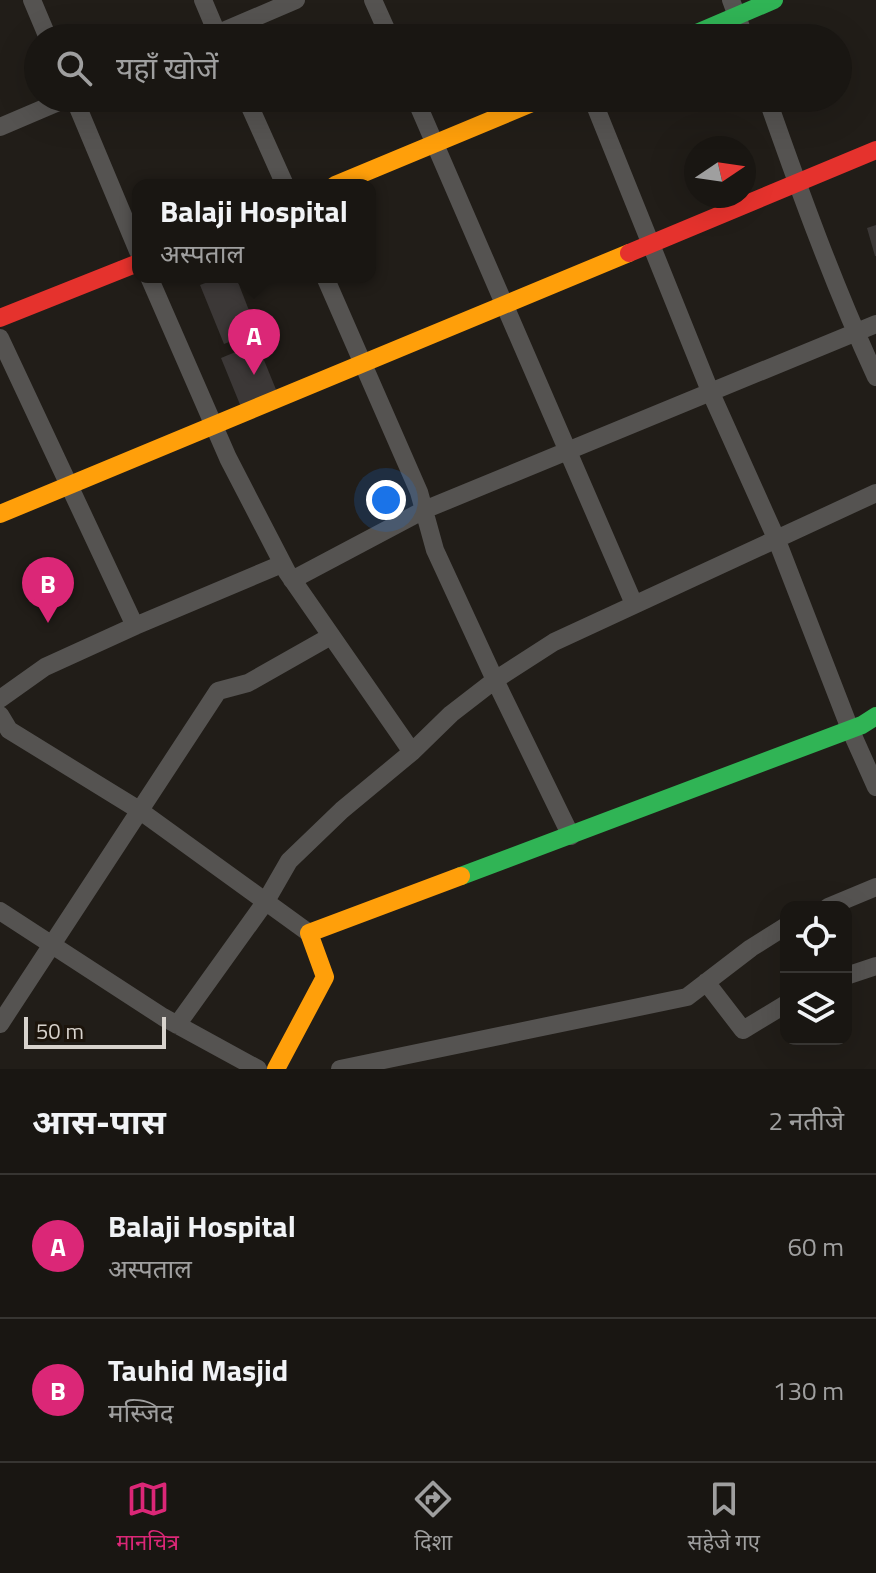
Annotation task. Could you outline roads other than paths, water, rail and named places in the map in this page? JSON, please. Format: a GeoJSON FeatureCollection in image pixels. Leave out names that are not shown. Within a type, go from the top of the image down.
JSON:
{"type":"FeatureCollection","features":[{"type":"Feature","properties":{"kind":"street"},"geometry":{"type":"LineString","coordinates":[[32,0],[42,24]]}},
{"type":"Feature","properties":{"kind":"street"},"geometry":{"type":"LineString","coordinates":[[203,0],[211,24]]}},
{"type":"Feature","properties":{"kind":"street"},"geometry":{"type":"LineString","coordinates":[[243,24],[296,0]]}},
{"type":"Feature","properties":{"kind":"street"},"geometry":{"type":"LineString","coordinates":[[373,0],[384,24]]}},
{"type":"Feature","properties":{"kind":"street"},"geometry":{"type":"LineString","coordinates":[[708,24],[734,8],[774,0]]}},
{"type":"Feature","properties":{"kind":"street"},"geometry":{"type":"LineString","coordinates":[[0,127],[37,112]]}},
{"type":"Feature","properties":{"kind":"street"},"geometry":{"type":"LineString","coordinates":[[77,112],[132,237]]}},
{"type":"Feature","properties":{"kind":"street"},"geometry":{"type":"LineString","coordinates":[[252,112],[282,179]]}},
{"type":"Feature","properties":{"kind":"street"},"geometry":{"type":"LineString","coordinates":[[421,112],[634,604]]}},
{"type":"Feature","properties":{"kind":"street"},"geometry":{"type":"LineString","coordinates":[[350,179],[512,112]]}},
{"type":"Feature","properties":{"kind":"street"},"geometry":{"type":"LineString","coordinates":[[598,112],[710,391],[776,538],[850,729],[876,787]]}},
{"type":"Feature","properties":{"kind":"street"},"geometry":{"type":"LineString","coordinates":[[772,112],[796,182],[876,377]]}},
{"type":"Feature","properties":{"kind":"street"},"geometry":{"type":"LineString","coordinates":[[0,514],[876,150]]}},
{"type":"Feature","properties":{"kind":"street"},"geometry":{"type":"LineString","coordinates":[[0,318],[132,265]]}},
{"type":"Feature","properties":{"kind":"street"},"geometry":{"type":"LineString","coordinates":[[152,283],[213,424],[287,572],[412,752]]}},
{"type":"Feature","properties":{"kind":"street"},"geometry":{"type":"LineString","coordinates":[[328,283],[419,492],[435,550],[571,836]]}},
{"type":"Feature","properties":{"kind":"street"},"geometry":{"type":"LineString","coordinates":[[0,699],[45,667],[135,626],[287,572],[424,510],[876,324]]}},
{"type":"Feature","properties":{"kind":"street"},"geometry":{"type":"LineString","coordinates":[[0,338],[135,626]]}},
{"type":"Feature","properties":{"kind":"street"},"geometry":{"type":"LineString","coordinates":[[177,1025],[266,901],[289,861],[451,714],[495,680],[554,642],[876,493]]}},
{"type":"Feature","properties":{"kind":"street"},"geometry":{"type":"LineString","coordinates":[[0,1024],[218,691],[248,683],[331,636]]}},
{"type":"Feature","properties":{"kind":"street"},"geometry":{"type":"LineString","coordinates":[[309,933],[571,836],[850,729],[876,716]]}},
{"type":"Feature","properties":{"kind":"street"},"geometry":{"type":"LineString","coordinates":[[3,730],[139,810],[309,933],[325,977],[276,1069]]}},
{"type":"Feature","properties":{"kind":"street"},"geometry":{"type":"LineString","coordinates":[[842,901],[876,887]]}},
{"type":"Feature","properties":{"kind":"street"},"geometry":{"type":"LineString","coordinates":[[0,911],[177,1025],[258,1069]]}},
{"type":"Feature","properties":{"kind":"street"},"geometry":{"type":"LineString","coordinates":[[340,1069],[391,1064],[687,997],[780,930]]}},
{"type":"Feature","properties":{"kind":"street"},"geometry":{"type":"LineString","coordinates":[[852,974],[876,966]]}},
{"type":"Feature","properties":{"kind":"street"},"geometry":{"type":"LineString","coordinates":[[706,982],[743,1030],[780,1008]]}},
{"type":"Feature","properties":{"kind":"place","name":"Balaji Hospital"},"geometry":{"type":"Point","coordinates":[254,375]}},
{"type":"Feature","properties":{"kind":"place","name":"Tauhid Masjid"},"geometry":{"type":"Point","coordinates":[48,623]}}]}
